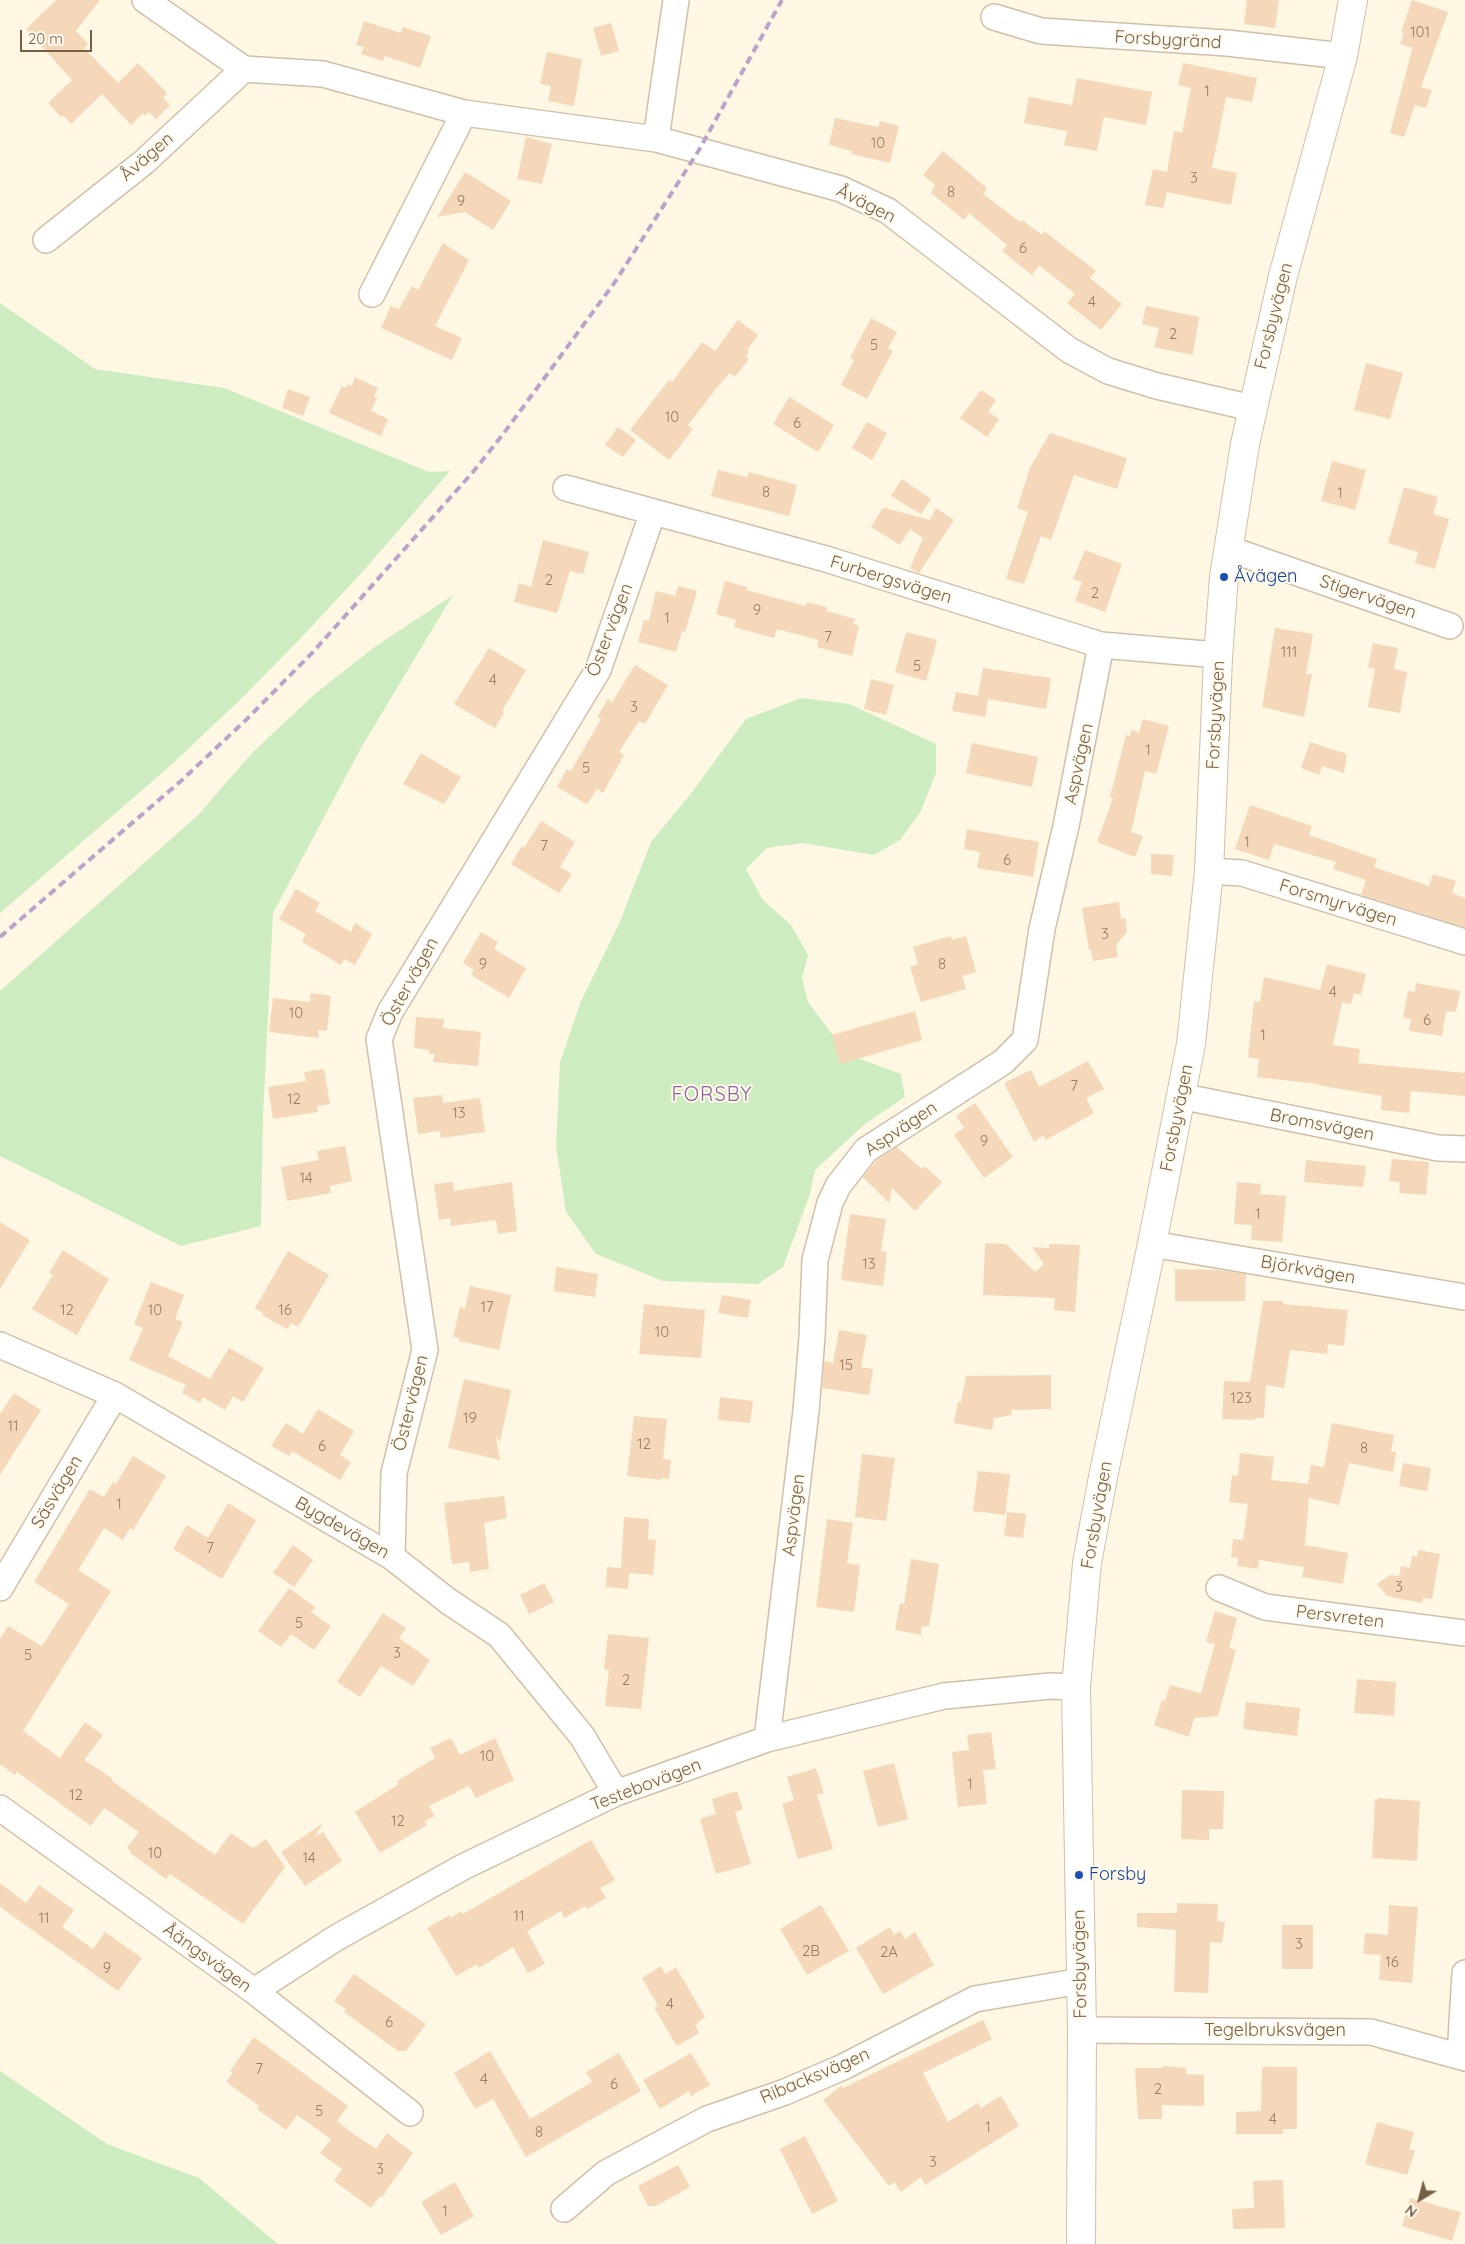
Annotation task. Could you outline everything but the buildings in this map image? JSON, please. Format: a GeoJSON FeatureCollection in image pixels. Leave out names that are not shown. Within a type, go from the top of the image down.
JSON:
{"type":"FeatureCollection","features":[{"type":"Feature","properties":{"kind":"street"},"geometry":{"type":"LineString","coordinates":[[145,0],[244,69]]}},
{"type":"Feature","properties":{"kind":"street"},"geometry":{"type":"LineString","coordinates":[[656,139],[676,0]]}},
{"type":"Feature","properties":{"kind":"street","name":"Forsbyvägen"},"geometry":{"type":"LineString","coordinates":[[1081,2244],[1082,2030],[1076,1687],[1091,1544],[1191,1044],[1209,871],[1218,658],[1224,577],[1252,408],[1283,276],[1343,56],[1353,0]]}},
{"type":"Feature","properties":{"kind":"street","name":"Forsbygränd"},"geometry":{"type":"LineString","coordinates":[[994,17],[1041,31],[1227,43],[1343,56]]}},
{"type":"Feature","properties":{"kind":"street","name":"Åvägen"},"geometry":{"type":"LineString","coordinates":[[46,240],[144,162],[244,69],[323,74],[464,113],[656,139],[841,189],[888,211],[1068,350],[1108,371],[1157,386],[1252,408]]}},
{"type":"Feature","properties":{"kind":"street"},"geometry":{"type":"LineString","coordinates":[[372,294],[464,113]]}},
{"type":"Feature","properties":{"kind":"street","name":"Furbergsvägen"},"geometry":{"type":"LineString","coordinates":[[566,488],[826,559],[1101,646],[1206,654],[1218,658]]}},
{"type":"Feature","properties":{"kind":"street","name":"Östervägen"},"geometry":{"type":"LineString","coordinates":[[392,1557],[394,1473],[425,1350],[379,1040],[390,1012],[598,670],[653,512]]}},
{"type":"Feature","properties":{"kind":"street","name":"Stigervägen"},"geometry":{"type":"LineString","coordinates":[[1229,549],[1450,626]]}},
{"type":"Feature","properties":{"kind":"street","name":"Aspvägen"},"geometry":{"type":"LineString","coordinates":[[768,1739],[806,1411],[812,1337],[815,1260],[830,1203],[838,1186],[866,1150],[1003,1062],[1025,1040],[1042,929],[1070,807],[1101,646]]}},
{"type":"Feature","properties":{"kind":"street","name":"Forsmyrvägen"},"geometry":{"type":"LineString","coordinates":[[1209,871],[1242,873],[1465,942]]}},
{"type":"Feature","properties":{"kind":"street","name":"Bromsvägen"},"geometry":{"type":"LineString","coordinates":[[1180,1096],[1438,1148],[1465,1149]]}},
{"type":"Feature","properties":{"kind":"street","name":"Björkvägen"},"geometry":{"type":"LineString","coordinates":[[1152,1244],[1465,1294]]}},
{"type":"Feature","properties":{"kind":"street","name":"Bygdevägen"},"geometry":{"type":"LineString","coordinates":[[0,1345],[115,1396],[392,1557],[448,1601],[498,1635],[582,1736],[616,1793]]}},
{"type":"Feature","properties":{"kind":"street","name":"Säsvägen"},"geometry":{"type":"LineString","coordinates":[[0,1588],[115,1396]]}},
{"type":"Feature","properties":{"kind":"street","name":"Persvreten"},"geometry":{"type":"LineString","coordinates":[[1219,1588],[1265,1607],[1465,1633]]}},
{"type":"Feature","properties":{"kind":"street","name":"Testebovägen"},"geometry":{"type":"LineString","coordinates":[[254,1991],[336,1938],[463,1867],[616,1793],[768,1739],[944,1696],[1052,1686],[1076,1687]]}},
{"type":"Feature","properties":{"kind":"street","name":"Åängsvägen"},"geometry":{"type":"LineString","coordinates":[[0,1808],[254,1991],[410,2113]]}},
{"type":"Feature","properties":{"kind":"street"},"geometry":{"type":"LineString","coordinates":[[1463,2057],[1465,1973]]}},
{"type":"Feature","properties":{"kind":"street","name":"Ribacksvägen"},"geometry":{"type":"LineString","coordinates":[[564,2209],[606,2173],[707,2119],[784,2092],[843,2067],[975,1999],[1081,1981]]}},
{"type":"Feature","properties":{"kind":"street","name":"Tegelbruksvägen"},"geometry":{"type":"LineString","coordinates":[[1082,2030],[1371,2032],[1463,2057]]}},
{"type":"Feature","properties":{"kind":"green space"},"geometry":{"type":"Polygon","coordinates":[[[0,303],[95,369],[224,388],[429,472],[450,471],[365,569],[242,698],[170,766],[0,913],[0,303]]]}},
{"type":"Feature","properties":{"kind":"green space"},"geometry":{"type":"Polygon","coordinates":[[[453,595],[361,748],[273,913],[263,1117],[261,1226],[181,1246],[0,1156],[0,991],[198,815],[252,753],[317,692],[376,646],[453,595]]]}},
{"type":"Feature","properties":{"kind":"green space"},"geometry":{"type":"Polygon","coordinates":[[[801,698],[849,704],[936,744],[936,773],[921,811],[900,840],[874,855],[803,843],[767,848],[746,869],[763,900],[791,925],[808,955],[802,978],[808,1002],[832,1034],[852,1056],[901,1074],[905,1097],[865,1124],[815,1170],[810,1194],[783,1267],[758,1284],[663,1281],[596,1254],[566,1212],[556,1146],[560,1062],[581,1001],[619,924],[651,842],[692,792],[746,719],[801,698]]]}},
{"type":"Feature","properties":{"kind":"green space"},"geometry":{"type":"Polygon","coordinates":[[[0,2071],[107,2144],[199,2178],[278,2244],[0,2244],[0,2071]]]}},
{"type":"Feature","properties":{"kind":"railway"},"geometry":{"type":"LineString","coordinates":[[0,937],[182,780],[247,719],[313,652],[473,472],[615,282],[699,150],[782,0]]}},
{"type":"Feature","properties":{"kind":"place","name":"Åvägen"},"geometry":{"type":"Point","coordinates":[1224,577]}},
{"type":"Feature","properties":{"kind":"place","name":"Forsby"},"geometry":{"type":"Point","coordinates":[1079,1875]}},
{"type":"Feature","properties":{"kind":"district","name":"FORSBY"},"geometry":{"type":"Point","coordinates":[712,1095]}}]}
